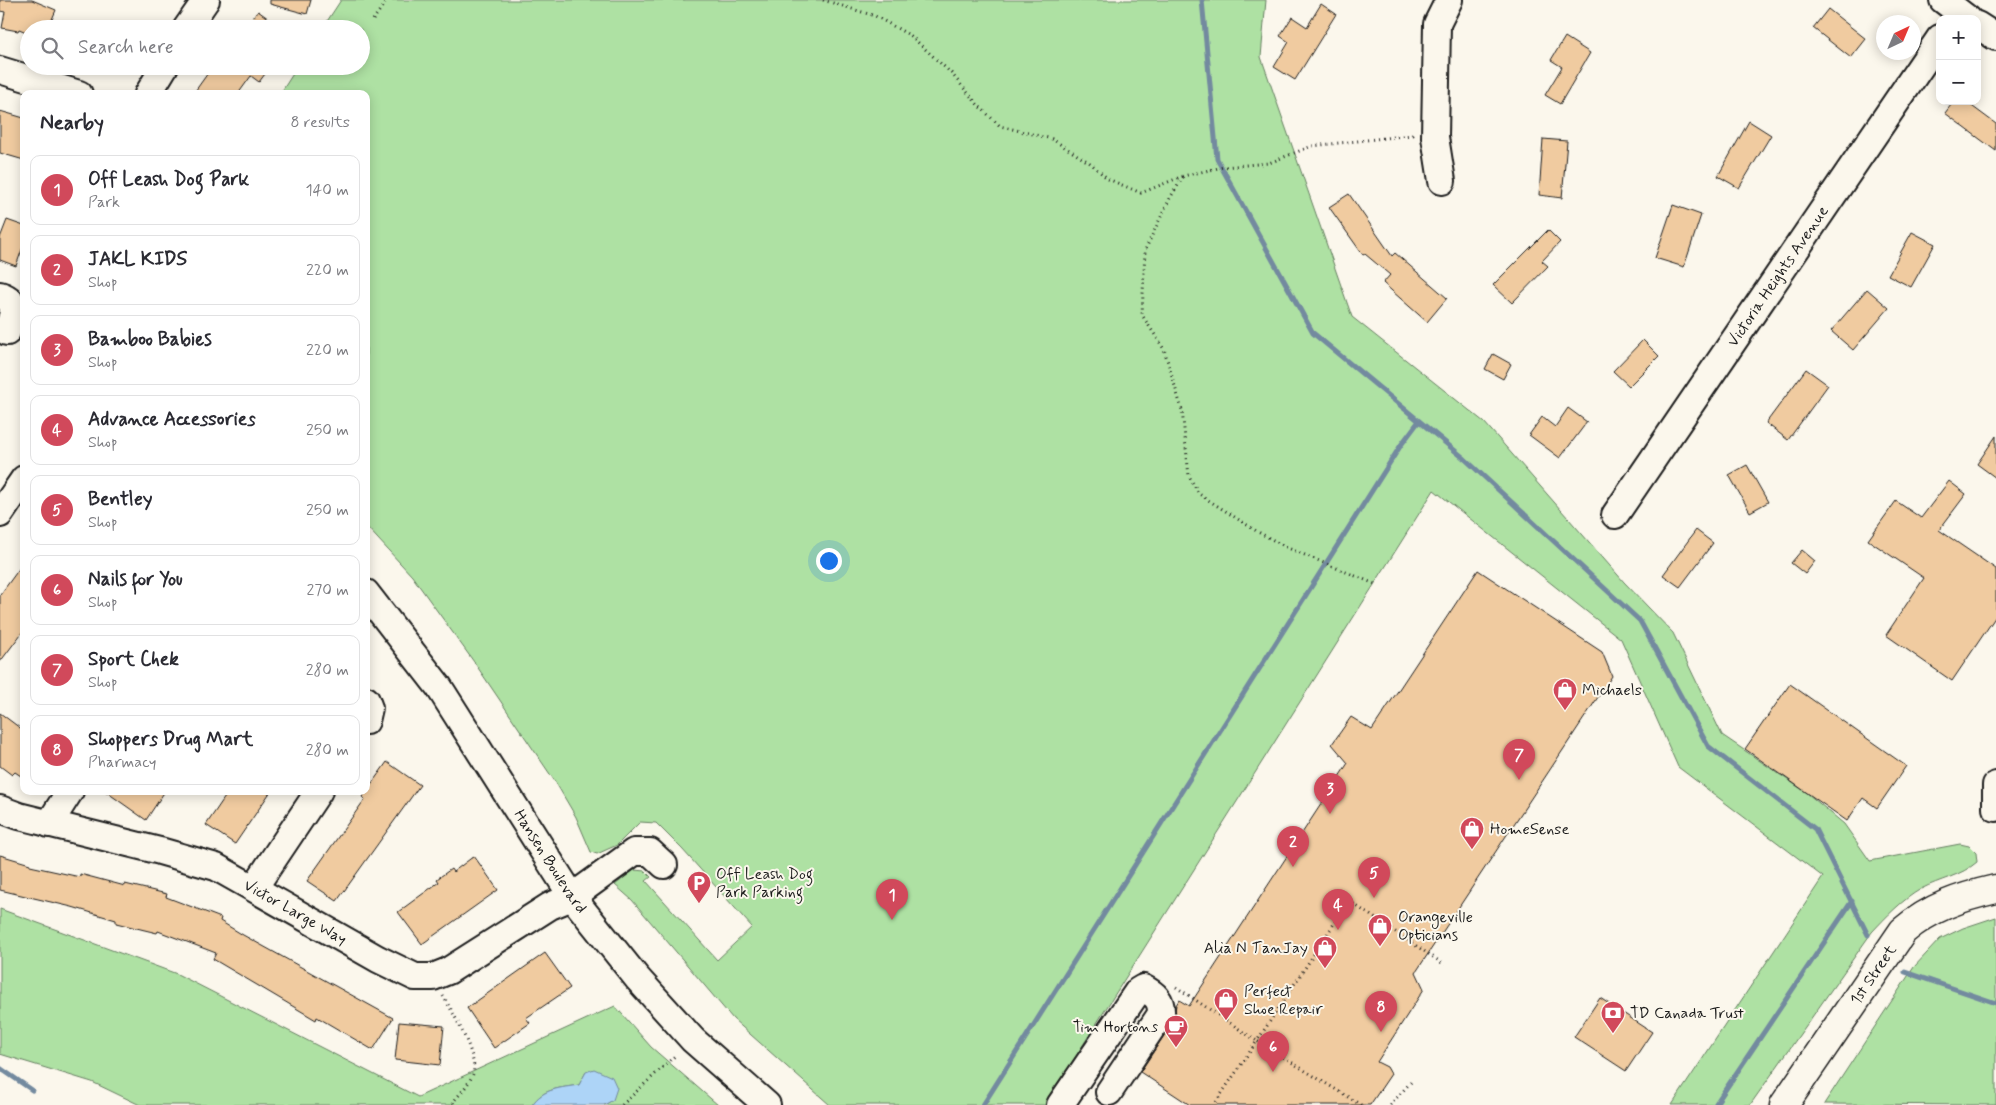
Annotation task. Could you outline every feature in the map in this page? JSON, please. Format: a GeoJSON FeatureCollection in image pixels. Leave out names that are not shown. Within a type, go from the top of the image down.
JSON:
{"type":"FeatureCollection","features":[{"type":"Feature","properties":{"kind":"main road","name":"1st Street"},"geometry":{"type":"LineString","coordinates":[[1784,1105],[1903,931],[1919,917],[1933,910],[1962,897],[1996,889]]}},
{"type":"Feature","properties":{"kind":"street"},"geometry":{"type":"LineString","coordinates":[[192,20],[206,0]]}},
{"type":"Feature","properties":{"kind":"street"},"geometry":{"type":"LineString","coordinates":[[1442,181],[1435,138],[1437,24],[1449,0]]}},
{"type":"Feature","properties":{"kind":"street"},"geometry":{"type":"LineString","coordinates":[[1981,28],[1996,37]]}},
{"type":"Feature","properties":{"kind":"street","name":"Victoria Heights Avenue"},"geometry":{"type":"LineString","coordinates":[[1615,515],[1936,44]]}},
{"type":"Feature","properties":{"kind":"street"},"geometry":{"type":"LineString","coordinates":[[0,70],[66,90]]}},
{"type":"Feature","properties":{"kind":"street"},"geometry":{"type":"LineString","coordinates":[[150,90],[160,75]]}},
{"type":"Feature","properties":{"kind":"street"},"geometry":{"type":"LineString","coordinates":[[0,294],[12,302],[15,310],[10,334]]}},
{"type":"Feature","properties":{"kind":"street"},"geometry":{"type":"LineString","coordinates":[[0,514],[20,485]]}},
{"type":"Feature","properties":{"kind":"street","name":"Hansen Boulevard"},"geometry":{"type":"LineString","coordinates":[[370,598],[439,687],[572,896],[638,978],[693,1040],[767,1105]]}},
{"type":"Feature","properties":{"kind":"street"},"geometry":{"type":"LineString","coordinates":[[1996,785],[1996,808]]}},
{"type":"Feature","properties":{"kind":"street"},"geometry":{"type":"LineString","coordinates":[[49,824],[67,795]]}},
{"type":"Feature","properties":{"kind":"street"},"geometry":{"type":"LineString","coordinates":[[254,888],[316,795]]}},
{"type":"Feature","properties":{"kind":"street","name":"Victor Large Way"},"geometry":{"type":"LineString","coordinates":[[0,809],[49,824],[160,850],[216,867],[415,978],[433,977]]}},
{"type":"Feature","properties":{"kind":"street"},"geometry":{"type":"LineString","coordinates":[[433,977],[448,971],[550,906],[572,896],[634,852],[650,852],[664,865]]}},
{"type":"Feature","properties":{"kind":"street"},"geometry":{"type":"LineString","coordinates":[[1060,1105],[1138,991],[1143,988],[1154,994],[1162,1004],[1162,1014],[1109,1092]]}},
{"type":"Feature","properties":{"kind":"path"},"geometry":{"type":"LineString","coordinates":[[373,20],[387,0]]}},
{"type":"Feature","properties":{"kind":"path"},"geometry":{"type":"LineString","coordinates":[[823,0],[875,16],[911,36],[951,73],[979,106],[1000,126],[1052,139],[1090,163],[1108,179],[1141,193],[1183,176],[1222,167],[1269,162],[1312,146],[1412,134]]}},
{"type":"Feature","properties":{"kind":"path"},"geometry":{"type":"LineString","coordinates":[[1183,176],[1170,198],[1146,250],[1142,315],[1164,349],[1182,410],[1189,476],[1199,494],[1258,532],[1288,548],[1375,584]]}},
{"type":"Feature","properties":{"kind":"path"},"geometry":{"type":"LineString","coordinates":[[1214,1105],[1348,901],[1446,966]]}},
{"type":"Feature","properties":{"kind":"path"},"geometry":{"type":"LineString","coordinates":[[433,977],[457,1017],[466,1043],[474,1058],[474,1073],[453,1102],[454,1105]]}},
{"type":"Feature","properties":{"kind":"path"},"geometry":{"type":"LineString","coordinates":[[1171,984],[1257,1041],[1361,1105]]}},
{"type":"Feature","properties":{"kind":"path"},"geometry":{"type":"LineString","coordinates":[[622,1105],[693,1040]]}},
{"type":"Feature","properties":{"kind":"path"},"geometry":{"type":"LineString","coordinates":[[1390,1105],[1412,1082]]}},
{"type":"Feature","properties":{"kind":"green space"},"geometry":{"type":"Polygon","coordinates":[[[341,0],[1266,0],[1261,57],[1352,317],[1484,422],[1624,582],[1673,633],[1722,735],[1807,793],[1844,824],[1870,861],[1960,844],[1969,846],[1976,853],[1977,862],[1964,871],[1914,893],[1872,932],[1750,1105],[1672,1105],[1823,877],[1678,767],[1621,639],[1434,490],[1045,1105],[830,1105],[733,1019],[632,900],[615,885],[634,870],[645,871],[651,877],[646,881],[717,960],[752,927],[656,823],[640,822],[617,845],[597,854],[591,852],[576,817],[556,783],[474,662],[412,576],[370,530],[370,90],[283,90],[292,75],[370,75],[370,20],[328,20],[341,0]]]}},
{"type":"Feature","properties":{"kind":"green space"},"geometry":{"type":"Polygon","coordinates":[[[0,909],[177,974],[418,1097],[615,1006],[651,1047],[718,1105],[604,1105],[613,1100],[586,1072],[579,1085],[547,1092],[536,1099],[532,1105],[140,1105],[92,1082],[0,1054],[0,909]]]}},
{"type":"Feature","properties":{"kind":"green space"},"geometry":{"type":"Polygon","coordinates":[[[1996,917],[1996,1105],[1824,1104],[1914,967],[1940,939],[1963,928],[1996,917]]]}},
{"type":"Feature","properties":{"kind":"water"},"geometry":{"type":"Polygon","coordinates":[[[594,1069],[612,1077],[617,1088],[613,1100],[604,1105],[532,1105],[536,1099],[547,1092],[579,1085],[586,1072],[594,1069]]]}},
{"type":"Feature","properties":{"kind":"building"},"geometry":{"type":"Polygon","coordinates":[[[0,0],[32,0],[56,10],[52,20],[20,20],[20,29],[18,31],[2,28],[5,12],[0,11],[0,0]]]}},
{"type":"Feature","properties":{"kind":"building"},"geometry":{"type":"Polygon","coordinates":[[[270,0],[311,0],[307,14],[270,4],[270,0]]]}},
{"type":"Feature","properties":{"kind":"building"},"geometry":{"type":"Polygon","coordinates":[[[1321,4],[1336,14],[1295,80],[1274,67],[1289,42],[1280,36],[1292,17],[1307,27],[1321,4]]]}},
{"type":"Feature","properties":{"kind":"building"},"geometry":{"type":"Polygon","coordinates":[[[1828,9],[1866,39],[1851,58],[1813,28],[1828,9]]]}},
{"type":"Feature","properties":{"kind":"building"},"geometry":{"type":"Polygon","coordinates":[[[258,11],[270,20],[252,20],[258,11]]]}},
{"type":"Feature","properties":{"kind":"building"},"geometry":{"type":"Polygon","coordinates":[[[1565,37],[1590,53],[1560,104],[1545,95],[1562,67],[1551,60],[1565,37]]]}},
{"type":"Feature","properties":{"kind":"building"},"geometry":{"type":"Polygon","coordinates":[[[207,75],[264,75],[259,82],[251,76],[241,90],[196,90],[207,75]]]}},
{"type":"Feature","properties":{"kind":"building"},"geometry":{"type":"Polygon","coordinates":[[[1951,105],[1970,105],[1996,124],[1996,151],[1945,113],[1951,105]]]}},
{"type":"Feature","properties":{"kind":"building"},"geometry":{"type":"Polygon","coordinates":[[[0,111],[20,117],[20,159],[0,153],[0,111]]]}},
{"type":"Feature","properties":{"kind":"building"},"geometry":{"type":"Polygon","coordinates":[[[1749,121],[1771,135],[1739,188],[1718,176],[1749,121]]]}},
{"type":"Feature","properties":{"kind":"building"},"geometry":{"type":"Polygon","coordinates":[[[1543,139],[1567,141],[1562,198],[1539,195],[1543,139]]]}},
{"type":"Feature","properties":{"kind":"building"},"geometry":{"type":"Polygon","coordinates":[[[1349,194],[1392,256],[1395,253],[1447,298],[1427,322],[1383,283],[1390,275],[1365,254],[1363,255],[1329,207],[1349,194]]]}},
{"type":"Feature","properties":{"kind":"building"},"geometry":{"type":"Polygon","coordinates":[[[1673,205],[1701,215],[1684,267],[1655,258],[1673,205]]]}},
{"type":"Feature","properties":{"kind":"building"},"geometry":{"type":"Polygon","coordinates":[[[7,220],[20,225],[20,255],[16,266],[0,260],[0,238],[7,220]]]}},
{"type":"Feature","properties":{"kind":"building"},"geometry":{"type":"Polygon","coordinates":[[[1548,230],[1560,242],[1542,261],[1548,266],[1512,303],[1493,285],[1548,230]]]}},
{"type":"Feature","properties":{"kind":"building"},"geometry":{"type":"Polygon","coordinates":[[[1912,232],[1935,244],[1911,287],[1888,275],[1912,232]]]}},
{"type":"Feature","properties":{"kind":"building"},"geometry":{"type":"Polygon","coordinates":[[[1867,289],[1889,308],[1853,350],[1831,331],[1867,289]]]}},
{"type":"Feature","properties":{"kind":"building"},"geometry":{"type":"Polygon","coordinates":[[[1643,340],[1659,356],[1629,386],[1613,371],[1643,340]]]}},
{"type":"Feature","properties":{"kind":"building"},"geometry":{"type":"Polygon","coordinates":[[[1493,354],[1511,364],[1503,379],[1485,369],[1493,354]]]}},
{"type":"Feature","properties":{"kind":"building"},"geometry":{"type":"Polygon","coordinates":[[[1806,369],[1828,385],[1788,440],[1766,423],[1806,369]]]}},
{"type":"Feature","properties":{"kind":"building"},"geometry":{"type":"Polygon","coordinates":[[[1568,408],[1587,422],[1560,458],[1529,435],[1542,417],[1555,427],[1568,408]]]}},
{"type":"Feature","properties":{"kind":"building"},"geometry":{"type":"Polygon","coordinates":[[[1996,436],[1996,478],[1977,464],[1996,436]]]}},
{"type":"Feature","properties":{"kind":"building"},"geometry":{"type":"Polygon","coordinates":[[[1747,465],[1768,502],[1750,512],[1729,475],[1747,465]]]}},
{"type":"Feature","properties":{"kind":"building"},"geometry":{"type":"Polygon","coordinates":[[[1949,481],[1966,494],[1939,530],[1996,569],[1996,616],[1952,681],[1886,635],[1924,578],[1868,540],[1896,501],[1921,518],[1949,481]]]}},
{"type":"Feature","properties":{"kind":"building"},"geometry":{"type":"Polygon","coordinates":[[[1696,530],[1713,543],[1680,587],[1663,575],[1696,530]]]}},
{"type":"Feature","properties":{"kind":"building"},"geometry":{"type":"Polygon","coordinates":[[[1802,550],[1815,561],[1805,574],[1791,563],[1802,550]]]}},
{"type":"Feature","properties":{"kind":"building"},"geometry":{"type":"Polygon","coordinates":[[[20,568],[20,635],[0,662],[0,595],[20,568]]]}},
{"type":"Feature","properties":{"kind":"building"},"geometry":{"type":"Polygon","coordinates":[[[1478,570],[1602,652],[1612,676],[1416,972],[1424,989],[1377,1062],[1387,1067],[1391,1074],[1370,1105],[1190,1105],[1140,1072],[1173,1022],[1176,1005],[1179,1000],[1189,1006],[1348,763],[1332,744],[1351,717],[1372,730],[1478,570]]]}},
{"type":"Feature","properties":{"kind":"building"},"geometry":{"type":"Polygon","coordinates":[[[1790,684],[1906,766],[1877,808],[1863,798],[1847,821],[1745,749],[1790,684]]]}},
{"type":"Feature","properties":{"kind":"building"},"geometry":{"type":"Polygon","coordinates":[[[0,713],[20,728],[20,775],[15,772],[12,775],[0,766],[0,713]]]}},
{"type":"Feature","properties":{"kind":"building"},"geometry":{"type":"Polygon","coordinates":[[[387,762],[420,785],[337,901],[307,881],[365,799],[362,797],[363,795],[370,795],[370,786],[387,762]]]}},
{"type":"Feature","properties":{"kind":"building"},"geometry":{"type":"Polygon","coordinates":[[[111,795],[162,795],[146,820],[111,795]]]}},
{"type":"Feature","properties":{"kind":"building"},"geometry":{"type":"Polygon","coordinates":[[[226,795],[268,795],[235,844],[206,825],[226,795]]]}},
{"type":"Feature","properties":{"kind":"building"},"geometry":{"type":"Polygon","coordinates":[[[0,855],[30,864],[30,866],[80,877],[80,874],[125,886],[125,884],[167,894],[166,897],[221,918],[220,921],[243,935],[393,1018],[373,1050],[317,1017],[316,1020],[213,959],[216,953],[158,931],[157,933],[116,923],[116,920],[72,907],[0,890],[0,855]]]}},
{"type":"Feature","properties":{"kind":"building"},"geometry":{"type":"Polygon","coordinates":[[[474,856],[498,890],[422,944],[398,912],[439,882],[437,879],[451,869],[453,872],[474,856]]]}},
{"type":"Feature","properties":{"kind":"building"},"geometry":{"type":"Polygon","coordinates":[[[545,953],[570,988],[526,1018],[530,1023],[494,1048],[467,1008],[545,953]]]}},
{"type":"Feature","properties":{"kind":"building","name":"TD Canada Trust"},"geometry":{"type":"Polygon","coordinates":[[[1600,998],[1652,1032],[1626,1071],[1574,1037],[1600,998]]]}},
{"type":"Feature","properties":{"kind":"building"},"geometry":{"type":"Polygon","coordinates":[[[399,1022],[444,1026],[440,1065],[395,1060],[399,1022]]]}},
{"type":"Feature","properties":{"kind":"waterway"},"geometry":{"type":"LineString","coordinates":[[1202,0],[1217,159],[1313,333],[1465,459],[1640,621],[1708,746],[1815,829],[1868,935]]}},
{"type":"Feature","properties":{"kind":"waterway"},"geometry":{"type":"LineString","coordinates":[[983,1105],[1401,445],[1419,421]]}},
{"type":"Feature","properties":{"kind":"waterway"},"geometry":{"type":"LineString","coordinates":[[1715,1105],[1852,901]]}},
{"type":"Feature","properties":{"kind":"waterway"},"geometry":{"type":"LineString","coordinates":[[1905,972],[1996,1003]]}},
{"type":"Feature","properties":{"kind":"waterway"},"geometry":{"type":"LineString","coordinates":[[0,1068],[32,1090]]}},
{"type":"Feature","properties":{"kind":"place","name":"Michaels"},"geometry":{"type":"Point","coordinates":[1565,711]}},
{"type":"Feature","properties":{"kind":"place","name":"Sport Chek"},"geometry":{"type":"Point","coordinates":[1519,780]}},
{"type":"Feature","properties":{"kind":"place","name":"Bamboo Babies"},"geometry":{"type":"Point","coordinates":[1330,814]}},
{"type":"Feature","properties":{"kind":"place","name":"HomeSense"},"geometry":{"type":"Point","coordinates":[1472,850]}},
{"type":"Feature","properties":{"kind":"place","name":"JAKL KIDS"},"geometry":{"type":"Point","coordinates":[1293,867]}},
{"type":"Feature","properties":{"kind":"place","name":"Bentley"},"geometry":{"type":"Point","coordinates":[1374,898]}},
{"type":"Feature","properties":{"kind":"place","name":"Off Leash Dog Park Parking"},"geometry":{"type":"Point","coordinates":[699,904]}},
{"type":"Feature","properties":{"kind":"place","name":"Off Leash Dog Park"},"geometry":{"type":"Point","coordinates":[892,920]}},
{"type":"Feature","properties":{"kind":"place","name":"Advance Accessories"},"geometry":{"type":"Point","coordinates":[1338,930]}},
{"type":"Feature","properties":{"kind":"place","name":"Orangeville Opticians"},"geometry":{"type":"Point","coordinates":[1380,947]}},
{"type":"Feature","properties":{"kind":"place","name":"Alia N TanJay"},"geometry":{"type":"Point","coordinates":[1325,969]}},
{"type":"Feature","properties":{"kind":"place","name":"Perfect Shoe Repair"},"geometry":{"type":"Point","coordinates":[1226,1021]}},
{"type":"Feature","properties":{"kind":"place","name":"Shoppers Drug Mart"},"geometry":{"type":"Point","coordinates":[1381,1032]}},
{"type":"Feature","properties":{"kind":"place","name":"TD Canada Trust"},"geometry":{"type":"Point","coordinates":[1613,1034]}},
{"type":"Feature","properties":{"kind":"place","name":"Tim Hortons"},"geometry":{"type":"Point","coordinates":[1176,1048]}},
{"type":"Feature","properties":{"kind":"place","name":"Nails for You"},"geometry":{"type":"Point","coordinates":[1273,1072]}}]}
